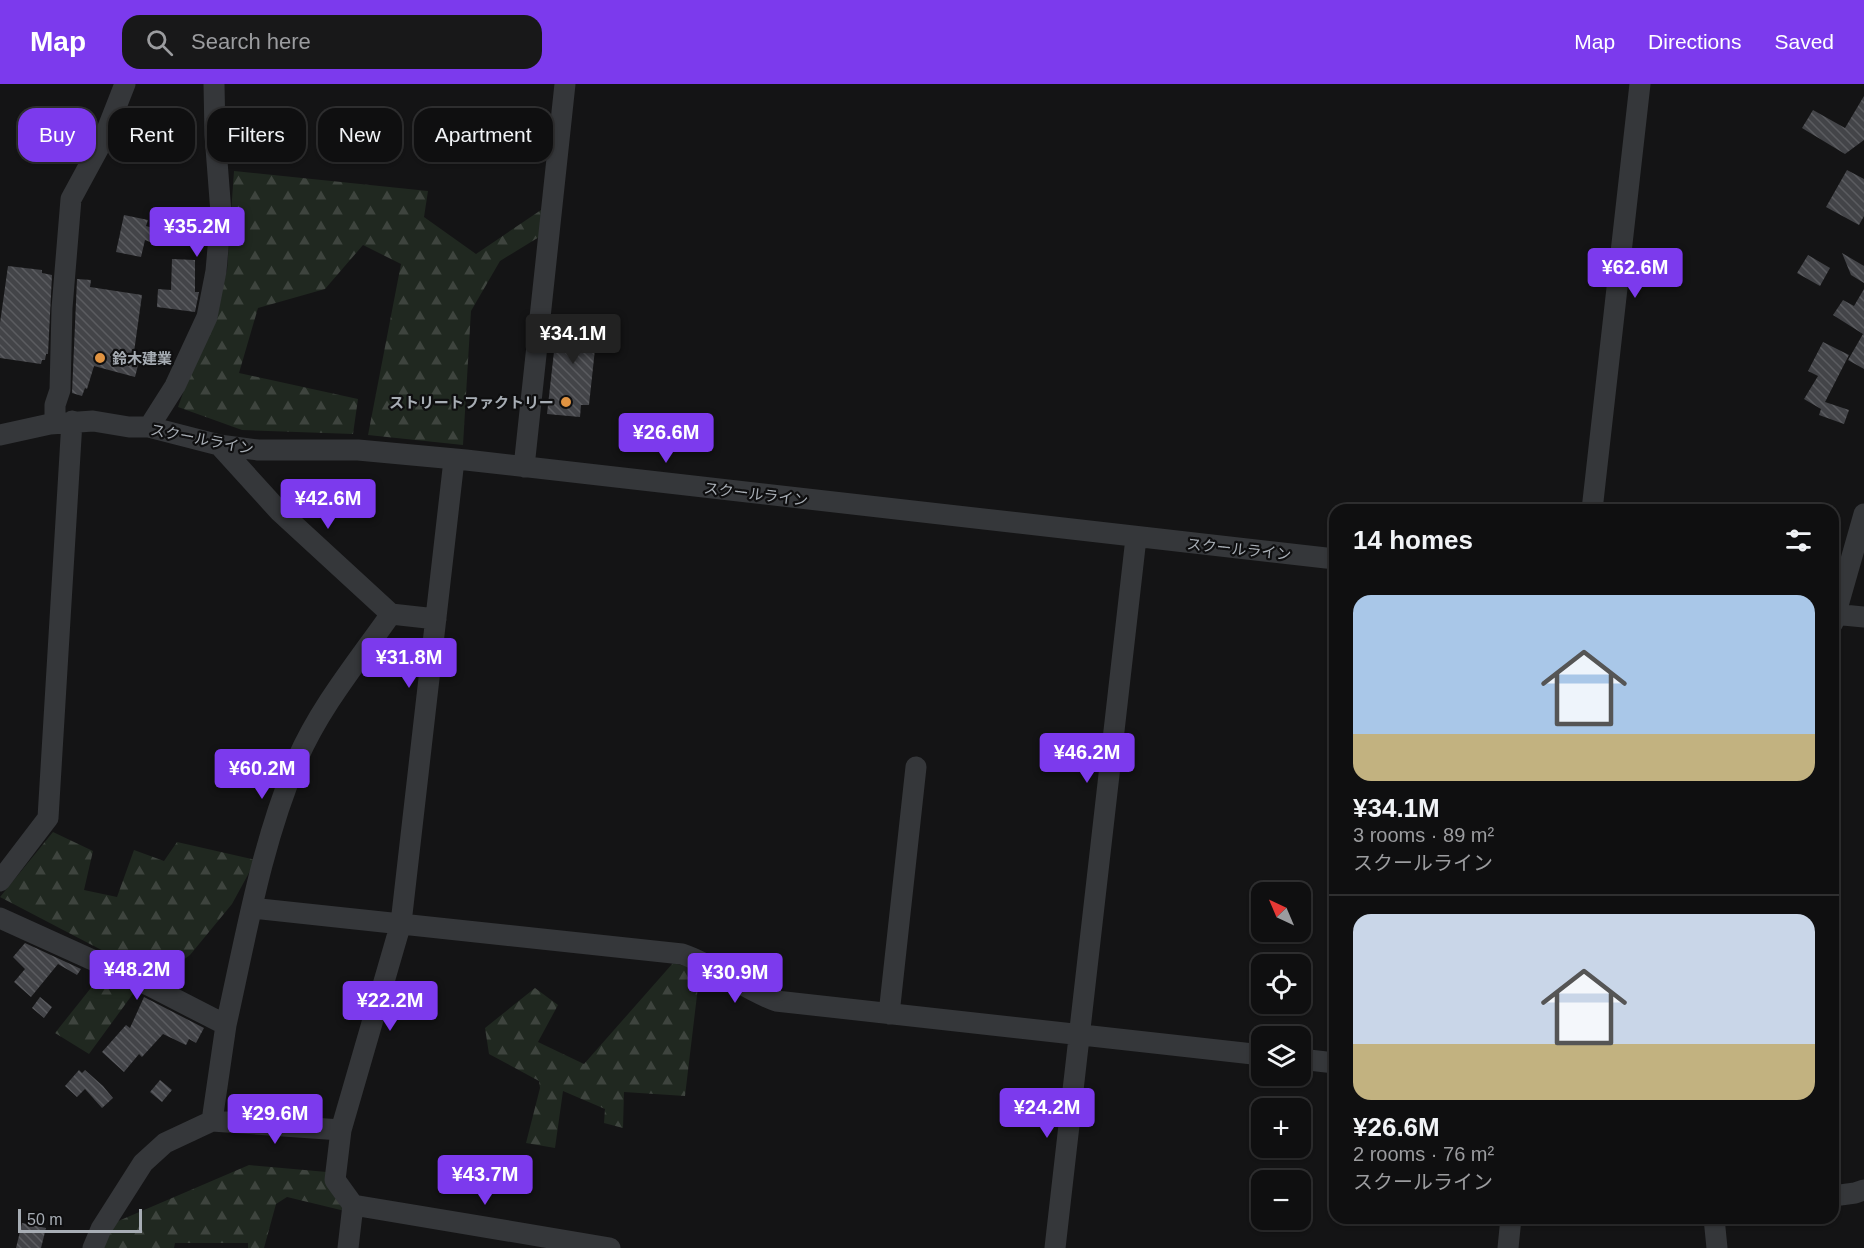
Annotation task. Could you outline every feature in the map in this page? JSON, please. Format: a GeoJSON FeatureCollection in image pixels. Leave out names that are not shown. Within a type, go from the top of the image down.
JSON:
{"type":"FeatureCollection","features":[{"type":"Feature","properties":{"kind":"street"},"geometry":{"type":"LineString","coordinates":[[0,881],[48,818],[64,422],[56,405],[60,390],[62,308],[71,199],[103,140],[125,84]]}},
{"type":"Feature","properties":{"kind":"street"},"geometry":{"type":"LineString","coordinates":[[149,427],[175,386],[207,317],[216,271],[221,213],[214,84]]}},
{"type":"Feature","properties":{"kind":"street"},"geometry":{"type":"LineString","coordinates":[[524,467],[566,84]]}},
{"type":"Feature","properties":{"kind":"street"},"geometry":{"type":"LineString","coordinates":[[1593,504],[1640,84]]}},
{"type":"Feature","properties":{"kind":"street","name":"スクールライン"},"geometry":{"type":"LineString","coordinates":[[0,435],[64,422],[93,421],[129,427],[149,427],[219,445],[258,450],[358,450],[1329,558]]}},
{"type":"Feature","properties":{"kind":"street"},"geometry":{"type":"LineString","coordinates":[[219,445],[279,511],[390,614],[436,619]]}},
{"type":"Feature","properties":{"kind":"street"},"geometry":{"type":"LineString","coordinates":[[348,1248],[353,1205],[335,1180],[341,1130],[401,923],[454,460]]}},
{"type":"Feature","properties":{"kind":"street"},"geometry":{"type":"LineString","coordinates":[[1839,600],[1864,514]]}},
{"type":"Feature","properties":{"kind":"street"},"geometry":{"type":"LineString","coordinates":[[1055,1248],[1136,538]]}},
{"type":"Feature","properties":{"kind":"street"},"geometry":{"type":"LineString","coordinates":[[212,1121],[226,1025],[268,838],[298,759],[320,716],[390,614]]}},
{"type":"Feature","properties":{"kind":"street"},"geometry":{"type":"LineString","coordinates":[[1839,617],[1864,617]]}},
{"type":"Feature","properties":{"kind":"street"},"geometry":{"type":"LineString","coordinates":[[889,1014],[916,767]]}},
{"type":"Feature","properties":{"kind":"street"},"geometry":{"type":"LineString","coordinates":[[252,908],[682,954],[758,995],[776,1002],[1251,1054]]}},
{"type":"Feature","properties":{"kind":"street"},"geometry":{"type":"LineString","coordinates":[[0,918],[150,986],[226,1025]]}},
{"type":"Feature","properties":{"kind":"street"},"geometry":{"type":"LineString","coordinates":[[1311,1060],[1329,1062]]}},
{"type":"Feature","properties":{"kind":"street"},"geometry":{"type":"LineString","coordinates":[[93,1248],[101,1229],[143,1163],[165,1143],[212,1121],[341,1130]]}},
{"type":"Feature","properties":{"kind":"street"},"geometry":{"type":"LineString","coordinates":[[1839,1195],[1864,1190]]}},
{"type":"Feature","properties":{"kind":"street"},"geometry":{"type":"LineString","coordinates":[[353,1205],[610,1248]]}},
{"type":"Feature","properties":{"kind":"street"},"geometry":{"type":"LineString","coordinates":[[1508,1248],[1510,1224]]}},
{"type":"Feature","properties":{"kind":"street"},"geometry":{"type":"LineString","coordinates":[[1715,1224],[1717,1248]]}},
{"type":"Feature","properties":{"kind":"green space"},"geometry":{"type":"Polygon","coordinates":[[[234,171],[428,191],[424,217],[476,254],[544,208],[544,234],[500,261],[471,311],[463,445],[368,435],[401,264],[363,245],[325,289],[258,308],[239,373],[358,399],[353,434],[242,430],[178,407],[227,271],[234,171]]]}},
{"type":"Feature","properties":{"kind":"green space"},"geometry":{"type":"Polygon","coordinates":[[[53,832],[93,851],[84,890],[117,897],[134,850],[164,861],[177,842],[256,860],[232,904],[190,955],[157,979],[0,897],[53,832]]]}},
{"type":"Feature","properties":{"kind":"green space"},"geometry":{"type":"Polygon","coordinates":[[[673,963],[700,970],[685,1096],[624,1092],[623,1128],[604,1123],[605,1109],[563,1091],[555,1148],[526,1143],[540,1088],[539,1081],[489,1054],[485,1028],[535,988],[558,1005],[538,1042],[584,1064],[673,963]]]}},
{"type":"Feature","properties":{"kind":"green space"},"geometry":{"type":"Polygon","coordinates":[[[102,974],[135,991],[89,1054],[55,1033],[102,974]]]}},
{"type":"Feature","properties":{"kind":"green space"},"geometry":{"type":"Polygon","coordinates":[[[249,1165],[327,1172],[345,1211],[287,1197],[276,1204],[264,1248],[248,1248],[248,1243],[175,1243],[174,1248],[103,1248],[116,1222],[249,1165]]]}},
{"type":"Feature","properties":{"kind":"building"},"geometry":{"type":"Polygon","coordinates":[[[1864,96],[1864,140],[1845,154],[1802,128],[1813,110],[1845,128],[1864,96]]]}},
{"type":"Feature","properties":{"kind":"building"},"geometry":{"type":"Polygon","coordinates":[[[1847,170],[1864,179],[1864,216],[1859,225],[1826,207],[1847,170]]]}},
{"type":"Feature","properties":{"kind":"building"},"geometry":{"type":"Polygon","coordinates":[[[124,215],[148,220],[146,226],[153,228],[150,242],[145,240],[141,257],[116,252],[124,215]]]}},
{"type":"Feature","properties":{"kind":"building"},"geometry":{"type":"Polygon","coordinates":[[[1842,253],[1864,266],[1864,283],[1851,275],[1842,253]]]}},
{"type":"Feature","properties":{"kind":"building"},"geometry":{"type":"Polygon","coordinates":[[[1808,255],[1830,268],[1820,286],[1797,273],[1808,255]]]}},
{"type":"Feature","properties":{"kind":"building"},"geometry":{"type":"Polygon","coordinates":[[[172,259],[195,260],[195,292],[199,292],[195,312],[157,307],[158,289],[171,290],[172,259]]]}},
{"type":"Feature","properties":{"kind":"building"},"geometry":{"type":"Polygon","coordinates":[[[8,266],[42,270],[42,273],[52,275],[48,354],[41,364],[0,358],[0,323],[8,266]]]}},
{"type":"Feature","properties":{"kind":"building"},"geometry":{"type":"Polygon","coordinates":[[[77,279],[91,280],[90,287],[142,295],[134,352],[141,354],[135,377],[94,366],[87,389],[85,388],[82,396],[72,393],[77,279]]]}},
{"type":"Feature","properties":{"kind":"building"},"geometry":{"type":"Polygon","coordinates":[[[1864,289],[1864,369],[1848,360],[1863,334],[1833,315],[1843,300],[1854,306],[1864,289]]]}},
{"type":"Feature","properties":{"kind":"building"},"geometry":{"type":"Polygon","coordinates":[[[558,316],[604,321],[601,349],[595,349],[589,405],[581,405],[580,417],[547,414],[558,316]]]}},
{"type":"Feature","properties":{"kind":"building"},"geometry":{"type":"Polygon","coordinates":[[[1823,342],[1849,355],[1825,402],[1849,410],[1844,424],[1819,415],[1821,409],[1804,399],[1818,376],[1808,371],[1823,342]]]}},
{"type":"Feature","properties":{"kind":"building"},"geometry":{"type":"Polygon","coordinates":[[[25,943],[81,969],[77,975],[58,964],[31,997],[14,982],[25,969],[13,957],[25,943]]]}},
{"type":"Feature","properties":{"kind":"building"},"geometry":{"type":"Polygon","coordinates":[[[40,997],[52,1007],[44,1018],[32,1008],[40,997]]]}},
{"type":"Feature","properties":{"kind":"building"},"geometry":{"type":"Polygon","coordinates":[[[144,997],[204,1028],[196,1043],[189,1039],[186,1045],[163,1034],[142,1057],[139,1054],[124,1072],[102,1052],[126,1025],[130,1028],[144,997]]]}},
{"type":"Feature","properties":{"kind":"building"},"geometry":{"type":"Polygon","coordinates":[[[79,1070],[82,1073],[85,1070],[113,1098],[102,1108],[85,1089],[77,1097],[65,1086],[79,1070]]]}},
{"type":"Feature","properties":{"kind":"building"},"geometry":{"type":"Polygon","coordinates":[[[160,1080],[172,1090],[162,1102],[150,1092],[160,1080]]]}},
{"type":"Feature","properties":{"kind":"building"},"geometry":{"type":"Polygon","coordinates":[[[22,1223],[46,1228],[41,1248],[16,1248],[22,1223]]]}},
{"type":"Feature","properties":{"kind":"place","name":"鈴木建業"},"geometry":{"type":"Point","coordinates":[100,358]}},
{"type":"Feature","properties":{"kind":"place","name":"ストリートファクトリー"},"geometry":{"type":"Point","coordinates":[566,402]}}]}
